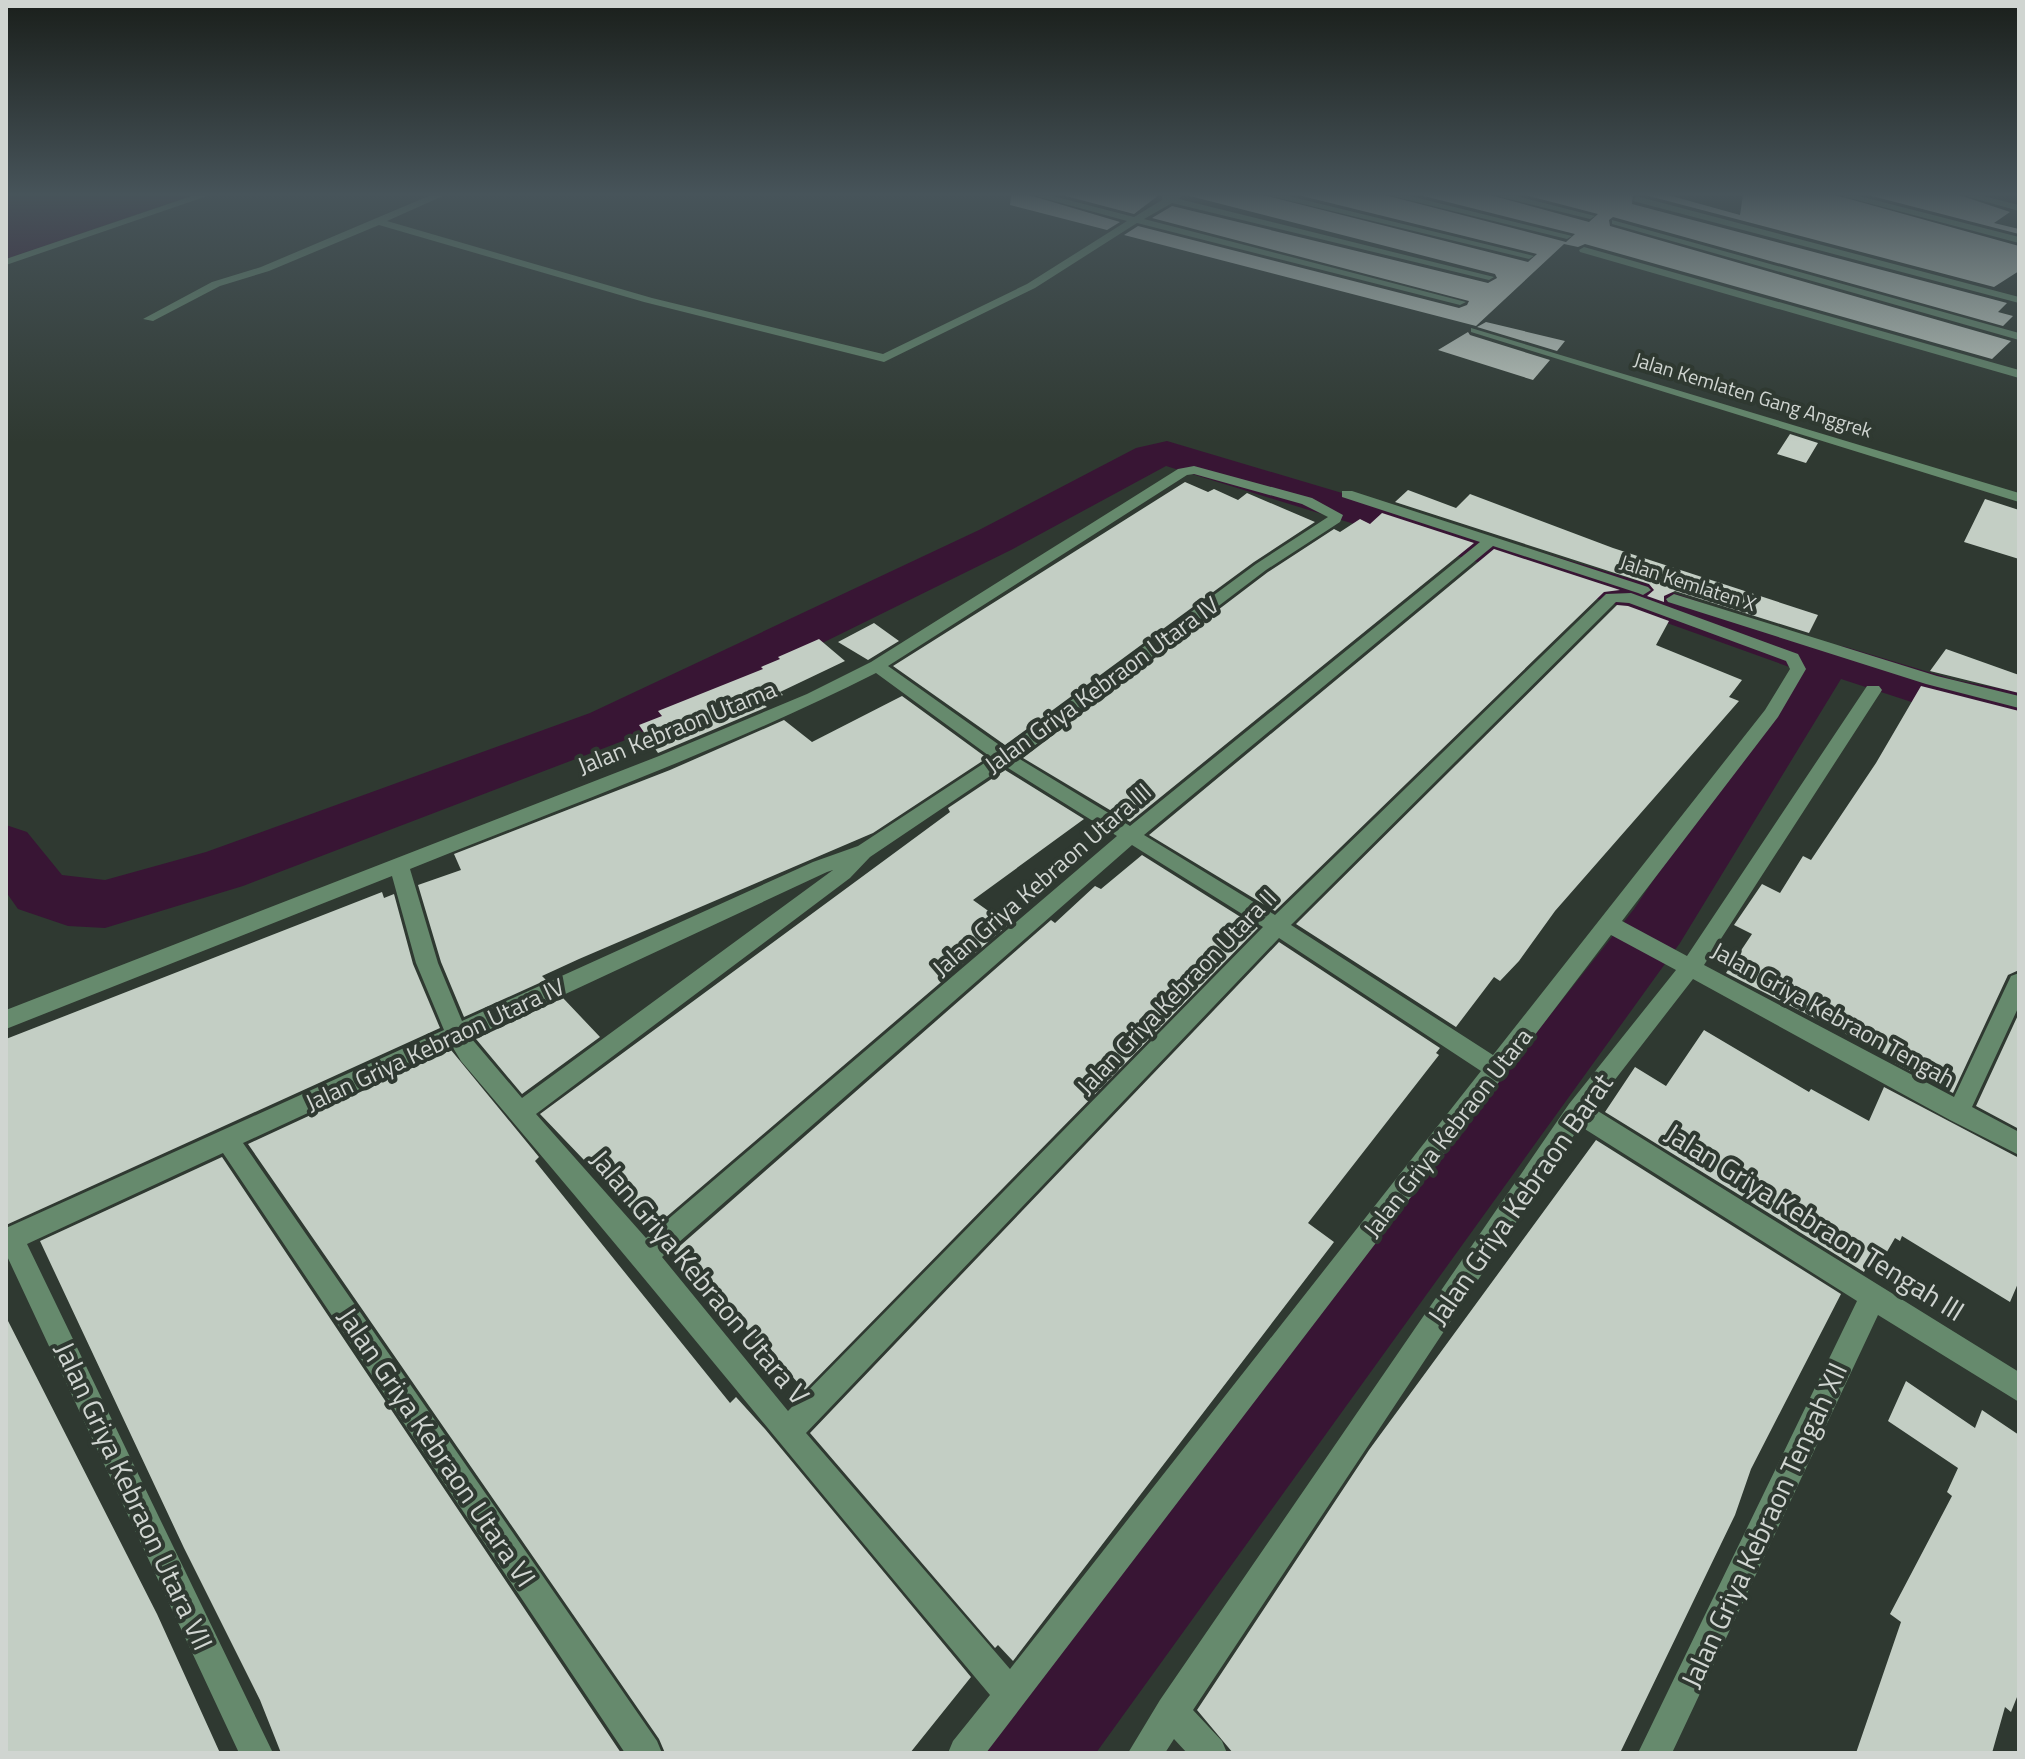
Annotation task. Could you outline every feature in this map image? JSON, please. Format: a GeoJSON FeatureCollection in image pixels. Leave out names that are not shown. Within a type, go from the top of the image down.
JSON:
{"type":"FeatureCollection","features":[{"type":"Feature","properties":{"kind":"street"},"geometry":{"type":"LineString","coordinates":[[149,319],[216,284],[239,277]]}},
{"type":"Feature","properties":{"kind":"street"},"geometry":{"type":"LineString","coordinates":[[566,277],[884,358],[1045,277]]}},
{"type":"Feature","properties":{"kind":"street"},"geometry":{"type":"LineString","coordinates":[[1361,277],[1460,302]]}},
{"type":"Feature","properties":{"kind":"street"},"geometry":{"type":"LineString","coordinates":[[1679,277],[2019,374]]}},
{"type":"Feature","properties":{"kind":"street"},"geometry":{"type":"LineString","coordinates":[[1809,277],[2019,337]]}},
{"type":"Feature","properties":{"kind":"street"},"geometry":{"type":"LineString","coordinates":[[1932,277],[2019,300]]}},
{"type":"Feature","properties":{"kind":"street","name":"Jalan Kemlaten Gang Anggrek"},"geometry":{"type":"LineString","coordinates":[[1475,330],[2019,498]]}},
{"type":"Feature","properties":{"kind":"street","name":"Jalan Kebraon Utama"},"geometry":{"type":"LineString","coordinates":[[6,1020],[785,710],[877,666],[1183,472],[1194,470],[1307,501],[1336,515]]}},
{"type":"Feature","properties":{"kind":"street","name":"Jalan Kemlaten X"},"geometry":{"type":"LineString","coordinates":[[1347,494],[1486,546],[2019,702]]}},
{"type":"Feature","properties":{"kind":"street","name":"Jalan Griya Kebraon Utara IV"},"geometry":{"type":"LineString","coordinates":[[520,1113],[843,873],[865,851],[1005,758],[1261,567],[1335,519],[1336,515]]}},
{"type":"Feature","properties":{"kind":"street","name":"Jalan Griya Kebraon Utara III"},"geometry":{"type":"LineString","coordinates":[[645,1256],[1129,837],[1486,546]]}},
{"type":"Feature","properties":{"kind":"street","name":"Jalan Griya Kebraon Utara II"},"geometry":{"type":"LineString","coordinates":[[787,1432],[1277,926],[1612,597]]}},
{"type":"Feature","properties":{"kind":"street","name":"Jalan Griya Kebraon Utara"},"geometry":{"type":"LineString","coordinates":[[965,1753],[1498,1070],[1616,928],[1772,713],[1798,669],[1792,658],[1779,651],[1631,598],[1612,597]]}},
{"type":"Feature","properties":{"kind":"street"},"geometry":{"type":"LineString","coordinates":[[877,666],[1005,758],[1277,926],[1498,1070]]}},
{"type":"Feature","properties":{"kind":"street","name":"Jalan Griya Kebraon Barat"},"geometry":{"type":"LineString","coordinates":[[1145,1753],[1577,1111],[1873,690]]}},
{"type":"Feature","properties":{"kind":"street","name":"Jalan Griya Kebraon Utara IV"},"geometry":{"type":"LineString","coordinates":[[9,1240],[820,867],[865,851]]}},
{"type":"Feature","properties":{"kind":"street","name":"Jalan Griya Kebraon Utara V"},"geometry":{"type":"LineString","coordinates":[[399,866],[424,954],[457,1035],[520,1113],[645,1256],[787,1432],[1011,1695]]}},
{"type":"Feature","properties":{"kind":"street","name":"Jalan Griya Kebraon Tengah"},"geometry":{"type":"LineString","coordinates":[[1616,928],[2019,1144]]}},
{"type":"Feature","properties":{"kind":"street"},"geometry":{"type":"LineString","coordinates":[[1958,1113],[2019,982]]}},
{"type":"Feature","properties":{"kind":"street","name":"Jalan Griya Kebraon Tengah III"},"geometry":{"type":"LineString","coordinates":[[1577,1111],[2019,1388]]}},
{"type":"Feature","properties":{"kind":"street","name":"Jalan Griya Kebraon Utara VI"},"geometry":{"type":"LineString","coordinates":[[228,1141],[645,1753]]}},
{"type":"Feature","properties":{"kind":"street","name":"Jalan Griya Kebraon Utara VII"},"geometry":{"type":"LineString","coordinates":[[9,1240],[256,1753]]}},
{"type":"Feature","properties":{"kind":"street","name":"Jalan Griya Kebraon Tengah XII"},"geometry":{"type":"LineString","coordinates":[[1655,1753],[1873,1296]]}},
{"type":"Feature","properties":{"kind":"street"},"geometry":{"type":"LineString","coordinates":[[1172,1712],[1210,1753]]}},
{"type":"Feature","properties":{"kind":"building"},"geometry":{"type":"Polygon","coordinates":[[[1287,277],[1338,277],[1459,308],[1469,301],[1378,277],[1464,277],[1488,283],[1497,278],[1528,277],[1476,326],[1287,277]]]}},
{"type":"Feature","properties":{"kind":"building"},"geometry":{"type":"Polygon","coordinates":[[[1702,277],[1788,277],[2011,341],[1992,359],[1702,277]]]}},
{"type":"Feature","properties":{"kind":"building"},"geometry":{"type":"Polygon","coordinates":[[[1828,277],[1909,277],[2007,303],[1998,312],[2013,316],[2003,326],[1828,277]]]}},
{"type":"Feature","properties":{"kind":"building"},"geometry":{"type":"Polygon","coordinates":[[[1956,277],[2009,277],[1994,287],[1956,277]]]}},
{"type":"Feature","properties":{"kind":"building"},"geometry":{"type":"Polygon","coordinates":[[[1486,322],[1565,341],[1557,351],[1477,327],[1486,322]]]}},
{"type":"Feature","properties":{"kind":"building"},"geometry":{"type":"Polygon","coordinates":[[[1468,332],[1550,360],[1533,380],[1438,350],[1468,332]]]}},
{"type":"Feature","properties":{"kind":"building"},"geometry":{"type":"Polygon","coordinates":[[[1790,434],[1818,443],[1806,463],[1777,454],[1790,434]]]}},
{"type":"Feature","properties":{"kind":"building"},"geometry":{"type":"Polygon","coordinates":[[[1185,482],[1208,492],[1214,489],[1238,500],[1247,493],[1315,522],[1254,562],[1005,745],[893,666],[1185,482]]]}},
{"type":"Feature","properties":{"kind":"building"},"geometry":{"type":"Polygon","coordinates":[[[1408,490],[1456,508],[1470,494],[1613,548],[1818,615],[1809,633],[1675,591],[1664,596],[1664,602],[1647,596],[1654,590],[1649,584],[1395,502],[1408,490]]]}},
{"type":"Feature","properties":{"kind":"building"},"geometry":{"type":"Polygon","coordinates":[[[1985,499],[2019,510],[2019,559],[1964,542],[1985,499]]]}},
{"type":"Feature","properties":{"kind":"building"},"geometry":{"type":"Polygon","coordinates":[[[1382,513],[1474,543],[1130,822],[1023,758],[1268,572],[1334,529],[1340,532],[1360,519],[1370,524],[1382,513]]]}},
{"type":"Feature","properties":{"kind":"building"},"geometry":{"type":"Polygon","coordinates":[[[1494,549],[1620,590],[1604,592],[1275,911],[1149,835],[1494,549]]]}},
{"type":"Feature","properties":{"kind":"building"},"geometry":{"type":"Polygon","coordinates":[[[1617,605],[1669,621],[1656,645],[1742,680],[1729,697],[1739,701],[1555,911],[1519,961],[1500,981],[1494,977],[1456,1027],[1296,924],[1617,605]]]}},
{"type":"Feature","properties":{"kind":"building"},"geometry":{"type":"Polygon","coordinates":[[[874,623],[899,641],[868,660],[838,642],[874,623]]]}},
{"type":"Feature","properties":{"kind":"building"},"geometry":{"type":"Polygon","coordinates":[[[819,639],[845,661],[780,692],[783,695],[763,704],[767,707],[658,753],[639,725],[662,716],[658,711],[763,669],[761,667],[780,659],[778,657],[819,639]]]}},
{"type":"Feature","properties":{"kind":"building"},"geometry":{"type":"Polygon","coordinates":[[[1946,649],[2019,675],[2019,693],[1930,671],[1946,649]]]}},
{"type":"Feature","properties":{"kind":"building"},"geometry":{"type":"Polygon","coordinates":[[[1921,686],[2019,711],[2019,970],[2008,975],[1953,1093],[1895,1063],[1897,1060],[1726,973],[1752,934],[1734,925],[1762,884],[1780,893],[1803,856],[1811,860],[1876,763],[1921,686]]]}},
{"type":"Feature","properties":{"kind":"building"},"geometry":{"type":"Polygon","coordinates":[[[902,696],[987,758],[873,833],[579,959],[542,976],[546,980],[464,1017],[441,962],[418,885],[461,870],[454,854],[670,770],[784,720],[812,742],[902,696]]]}},
{"type":"Feature","properties":{"kind":"building"},"geometry":{"type":"Polygon","coordinates":[[[1005,770],[1084,819],[973,900],[1008,925],[651,1230],[540,1114],[950,812],[948,808],[1005,770]]]}},
{"type":"Feature","properties":{"kind":"building"},"geometry":{"type":"Polygon","coordinates":[[[1142,855],[1258,928],[805,1390],[673,1252],[1051,920],[1055,923],[1095,886],[1101,889],[1142,855]]]}},
{"type":"Feature","properties":{"kind":"building"},"geometry":{"type":"Polygon","coordinates":[[[382,892],[384,898],[394,894],[413,964],[440,1028],[6,1225],[6,1039],[382,892]]]}},
{"type":"Feature","properties":{"kind":"building"},"geometry":{"type":"Polygon","coordinates":[[[1279,942],[1440,1048],[1436,1053],[1439,1055],[1308,1223],[1334,1242],[1013,1661],[998,1645],[995,1648],[810,1433],[1279,942]]]}},
{"type":"Feature","properties":{"kind":"building"},"geometry":{"type":"Polygon","coordinates":[[[563,998],[600,1037],[522,1094],[476,1039],[563,998]]]}},
{"type":"Feature","properties":{"kind":"building"},"geometry":{"type":"Polygon","coordinates":[[[2019,1013],[2019,1129],[1976,1106],[2019,1013]]]}},
{"type":"Feature","properties":{"kind":"building"},"geometry":{"type":"Polygon","coordinates":[[[1704,1030],[1809,1092],[1811,1089],[1869,1121],[1884,1087],[2019,1158],[2019,1281],[2010,1302],[1902,1236],[1900,1241],[1895,1238],[1881,1262],[1872,1256],[1864,1272],[1605,1112],[1635,1067],[1666,1086],[1704,1030]]]}},
{"type":"Feature","properties":{"kind":"building"},"geometry":{"type":"Polygon","coordinates":[[[451,1050],[539,1157],[535,1161],[730,1403],[736,1397],[765,1429],[971,1677],[910,1753],[665,1753],[659,1739],[248,1144],[451,1050]]]}},
{"type":"Feature","properties":{"kind":"building"},"geometry":{"type":"Polygon","coordinates":[[[1596,1140],[1841,1294],[1751,1469],[1735,1515],[1620,1753],[1233,1753],[1197,1710],[1369,1450],[1596,1140]]]}},
{"type":"Feature","properties":{"kind":"building"},"geometry":{"type":"Polygon","coordinates":[[[222,1157],[621,1753],[281,1753],[260,1700],[184,1548],[40,1241],[222,1157]]]}},
{"type":"Feature","properties":{"kind":"building"},"geometry":{"type":"Polygon","coordinates":[[[6,1317],[157,1614],[220,1753],[6,1753],[6,1317]]]}},
{"type":"Feature","properties":{"kind":"building"},"geometry":{"type":"Polygon","coordinates":[[[1906,1381],[1975,1428],[1982,1410],[2019,1435],[2019,1692],[2011,1712],[2005,1707],[1992,1753],[1856,1753],[1901,1622],[1890,1614],[1952,1496],[1947,1492],[1958,1468],[1888,1421],[1906,1381]]]}},
{"type":"Feature","properties":{"kind":"waterway"},"geometry":{"type":"LineString","coordinates":[[6,847],[40,892],[68,902],[105,904],[221,870],[609,726],[995,540],[1151,457],[1167,453],[1631,594],[1799,654],[1828,658]]}},
{"type":"Feature","properties":{"kind":"waterway"},"geometry":{"type":"LineString","coordinates":[[1033,1753],[1657,926],[1828,658]]}},
{"type":"Feature","properties":{"kind":"waterway"},"geometry":{"type":"LineString","coordinates":[[1828,658],[1949,696],[2019,709]]}}]}
